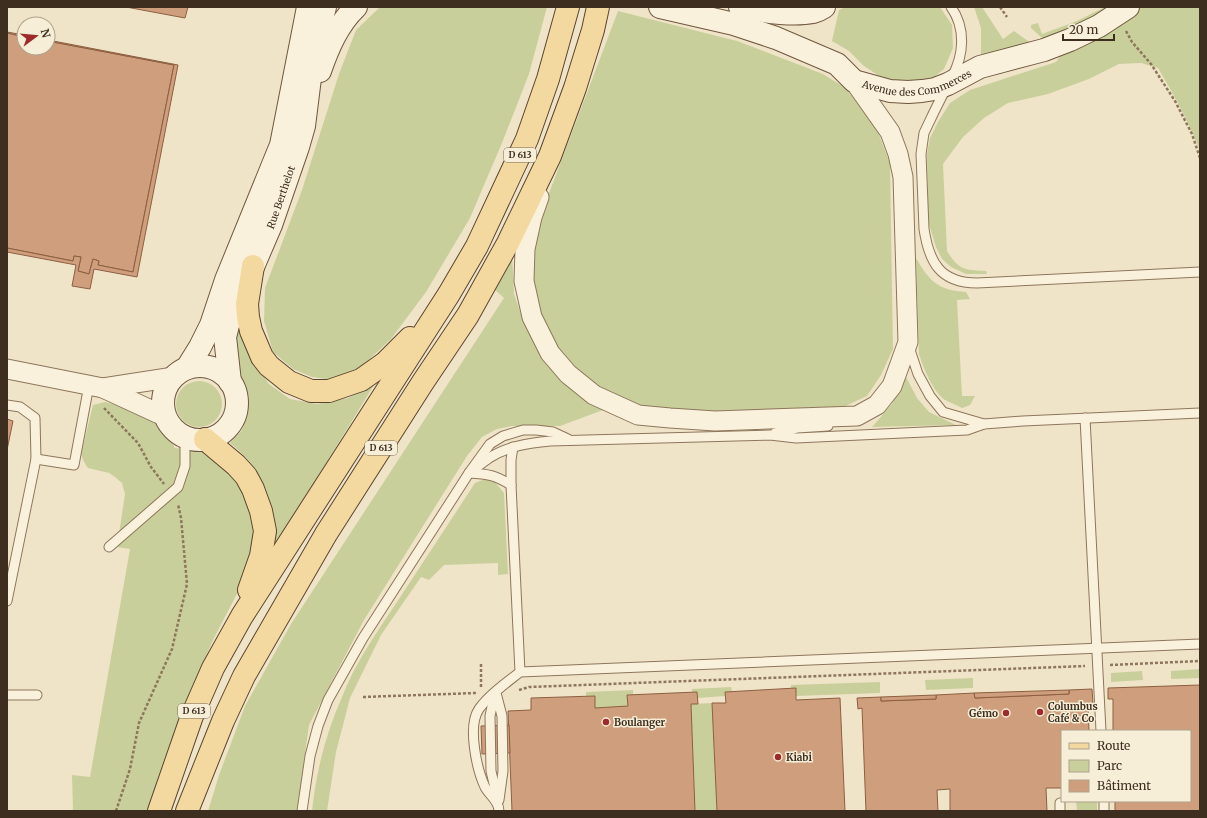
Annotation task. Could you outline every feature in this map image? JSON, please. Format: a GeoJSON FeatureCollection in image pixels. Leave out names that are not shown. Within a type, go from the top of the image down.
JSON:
{"type":"FeatureCollection","features":[{"type":"Feature","properties":{"kind":"main road","name":"D 613"},"geometry":{"type":"LineString","coordinates":[[159,811],[192,716],[213,668],[242,616],[449,294],[477,246],[527,139],[548,79],[568,7]]}},
{"type":"Feature","properties":{"kind":"main road","name":"D 613"},"geometry":{"type":"LineString","coordinates":[[187,811],[223,721],[244,676],[326,534],[423,382],[468,315],[508,243],[550,156],[575,88],[593,30],[598,7]]}},
{"type":"Feature","properties":{"kind":"main road"},"geometry":{"type":"LineString","coordinates":[[253,266],[247,304],[248,317],[251,331],[262,357],[269,366],[289,382],[311,391],[330,391],[361,380],[384,363],[405,344],[449,294]]}},
{"type":"Feature","properties":{"kind":"main road"},"geometry":{"type":"LineString","coordinates":[[195,438],[236,465],[246,476],[253,488],[261,511],[264,531],[261,556],[242,616]]}},
{"type":"Feature","properties":{"kind":"main road"},"geometry":{"type":"LineString","coordinates":[[194,811],[215,742]]}},
{"type":"Feature","properties":{"kind":"street","name":"Rue Berthelot"},"geometry":{"type":"LineString","coordinates":[[180,372],[200,347],[211,325],[226,280],[281,145],[308,7]]}},
{"type":"Feature","properties":{"kind":"street","name":"Rue Berthelot"},"geometry":{"type":"LineString","coordinates":[[230,382],[225,337],[228,325],[276,212],[293,165],[304,126],[313,54],[321,17],[325,7]]}},
{"type":"Feature","properties":{"kind":"street"},"geometry":{"type":"LineString","coordinates":[[304,126],[326,54],[339,28],[356,7]]}},
{"type":"Feature","properties":{"kind":"street","name":"Avenue des Commerces"},"geometry":{"type":"LineString","coordinates":[[660,7],[734,24],[776,38],[837,64],[854,80],[890,90],[908,92],[922,92],[935,89],[948,84],[980,67],[1044,50],[1070,40],[1099,26],[1128,7]]}},
{"type":"Feature","properties":{"kind":"street"},"geometry":{"type":"LineString","coordinates":[[748,8],[799,13],[814,12],[824,7]]}},
{"type":"Feature","properties":{"kind":"street"},"geometry":{"type":"LineString","coordinates":[[550,156],[546,181],[532,217],[526,249],[524,281],[532,317],[550,353],[568,374],[594,395],[638,415],[715,420],[857,416],[877,404],[892,386],[908,342],[902,177],[898,154],[890,132],[854,80]]}},
{"type":"Feature","properties":{"kind":"street"},"geometry":{"type":"LineString","coordinates":[[96,387],[180,372],[196,366],[206,366],[216,369],[230,382],[235,390],[237,400],[234,418],[229,426],[214,437],[195,438],[177,432],[166,417],[163,407],[167,386],[180,372]]}},
{"type":"Feature","properties":{"kind":"street"},"geometry":{"type":"LineString","coordinates":[[7,370],[96,387],[166,417]]}},
{"type":"Feature","properties":{"kind":"lane"},"geometry":{"type":"LineString","coordinates":[[951,7],[959,22],[962,34],[960,59],[924,134],[921,154],[924,229],[928,250],[935,265],[947,276],[967,283],[1200,272]]}},
{"type":"Feature","properties":{"kind":"lane"},"geometry":{"type":"LineString","coordinates":[[908,342],[918,374],[930,396],[943,412],[984,424]]}},
{"type":"Feature","properties":{"kind":"lane"},"geometry":{"type":"LineString","coordinates":[[36,459],[74,465],[96,387]]}},
{"type":"Feature","properties":{"kind":"lane"},"geometry":{"type":"LineString","coordinates":[[7,405],[20,407],[35,418],[36,459],[7,601]]}},
{"type":"Feature","properties":{"kind":"lane"},"geometry":{"type":"LineString","coordinates":[[469,473],[490,458],[513,447],[530,443],[570,440],[770,435],[796,438],[967,430],[984,424],[1200,413]]}},
{"type":"Feature","properties":{"kind":"lane"},"geometry":{"type":"LineString","coordinates":[[770,435],[797,428],[835,425],[857,416]]}},
{"type":"Feature","properties":{"kind":"lane"},"geometry":{"type":"LineString","coordinates":[[1085,418],[1101,730]]}},
{"type":"Feature","properties":{"kind":"lane"},"geometry":{"type":"LineString","coordinates":[[302,811],[310,756],[318,726],[328,700],[363,638],[469,473],[490,444],[503,436],[523,430],[536,430],[553,432],[570,440]]}},
{"type":"Feature","properties":{"kind":"lane"},"geometry":{"type":"LineString","coordinates":[[109,547],[178,487],[195,438]]}},
{"type":"Feature","properties":{"kind":"lane"},"geometry":{"type":"LineString","coordinates":[[513,447],[511,460],[511,485],[520,672]]}},
{"type":"Feature","properties":{"kind":"lane"},"geometry":{"type":"LineString","coordinates":[[469,473],[495,476],[511,485]]}},
{"type":"Feature","properties":{"kind":"lane"},"geometry":{"type":"LineString","coordinates":[[499,808],[486,788],[477,765],[473,743],[475,722],[478,710],[495,692],[520,672],[1200,644]]}},
{"type":"Feature","properties":{"kind":"lane"},"geometry":{"type":"LineString","coordinates":[[495,692],[499,808]]}},
{"type":"Feature","properties":{"kind":"lane"},"geometry":{"type":"LineString","coordinates":[[7,695],[37,695]]}},
{"type":"Feature","properties":{"kind":"path"},"geometry":{"type":"LineString","coordinates":[[1000,7],[1008,18]]}},
{"type":"Feature","properties":{"kind":"path"},"geometry":{"type":"LineString","coordinates":[[1126,30],[1132,42],[1151,64],[1175,101],[1192,134],[1200,158]]}},
{"type":"Feature","properties":{"kind":"path"},"geometry":{"type":"LineString","coordinates":[[102,407],[138,443],[151,467],[167,487]]}},
{"type":"Feature","properties":{"kind":"path"},"geometry":{"type":"LineString","coordinates":[[116,811],[130,770],[139,723],[172,649],[187,584],[181,518],[177,499]]}},
{"type":"Feature","properties":{"kind":"path"},"geometry":{"type":"LineString","coordinates":[[495,692],[512,692],[529,687],[1200,661]]}},
{"type":"Feature","properties":{"kind":"path"},"geometry":{"type":"LineString","coordinates":[[362,697],[482,693],[480,664]]}},
{"type":"Feature","properties":{"kind":"green space"},"geometry":{"type":"Polygon","coordinates":[[[380,7],[547,7],[529,74],[502,143],[470,218],[426,292],[391,339],[362,366],[333,380],[312,377],[293,369],[273,352],[264,321],[265,288],[302,190],[339,74],[356,30],[380,7]]]}},
{"type":"Feature","properties":{"kind":"green space"},"geometry":{"type":"Polygon","coordinates":[[[845,7],[940,7],[952,25],[953,48],[944,69],[928,82],[910,84],[882,78],[864,66],[849,51],[832,41],[839,10],[845,7]]]}},
{"type":"Feature","properties":{"kind":"green space"},"geometry":{"type":"Polygon","coordinates":[[[974,7],[982,7],[1003,39],[1014,31],[1031,43],[981,55],[981,28],[974,7]]]}},
{"type":"Feature","properties":{"kind":"green space"},"geometry":{"type":"Polygon","coordinates":[[[1105,7],[1108,7],[1079,26],[1045,39],[1031,28],[1031,25],[1038,23],[1042,34],[1077,21],[1105,7]]]}},
{"type":"Feature","properties":{"kind":"green space"},"geometry":{"type":"Polygon","coordinates":[[[1136,7],[1200,7],[1200,151],[1181,109],[1158,68],[1141,63],[1119,64],[1089,79],[1048,94],[1008,103],[984,118],[963,137],[943,164],[947,251],[955,262],[963,268],[986,271],[987,274],[966,274],[951,267],[942,259],[936,247],[928,221],[927,154],[930,138],[950,103],[970,90],[1056,62],[1066,47],[1136,7]]]}},
{"type":"Feature","properties":{"kind":"green space"},"geometry":{"type":"Polygon","coordinates":[[[618,11],[737,41],[823,74],[844,87],[874,122],[890,163],[893,349],[881,375],[867,396],[841,408],[808,413],[649,411],[603,393],[578,373],[552,346],[531,282],[535,230],[618,11]]]}},
{"type":"Feature","properties":{"kind":"green space"},"geometry":{"type":"Polygon","coordinates":[[[512,253],[514,294],[522,317],[533,341],[557,376],[603,410],[560,426],[512,426],[497,429],[482,437],[467,456],[364,620],[309,725],[297,811],[208,811],[219,775],[245,706],[291,624],[504,298],[494,289],[512,253]]]}},
{"type":"Feature","properties":{"kind":"green space"},"geometry":{"type":"Polygon","coordinates":[[[916,258],[926,273],[936,283],[948,289],[966,292],[970,299],[957,300],[962,396],[975,396],[970,405],[962,408],[945,400],[936,391],[919,354],[916,258]]]}},
{"type":"Feature","properties":{"kind":"green space"},"geometry":{"type":"Polygon","coordinates":[[[240,319],[252,360],[269,384],[290,399],[317,404],[348,398],[374,385],[274,548],[272,516],[266,490],[260,477],[243,454],[230,443],[242,430],[247,416],[249,397],[234,359],[235,341],[240,319]]]}},
{"type":"Feature","properties":{"kind":"green space"},"geometry":{"type":"Polygon","coordinates":[[[906,377],[917,398],[929,412],[956,425],[872,427],[892,404],[906,377]]]}},
{"type":"Feature","properties":{"kind":"green space"},"geometry":{"type":"Polygon","coordinates":[[[194,381],[204,381],[212,385],[218,391],[222,399],[222,409],[218,417],[212,423],[204,427],[194,427],[186,423],[180,417],[176,409],[176,399],[180,391],[186,385],[194,381]]]}},
{"type":"Feature","properties":{"kind":"green space"},"geometry":{"type":"Polygon","coordinates":[[[105,402],[148,413],[161,432],[171,441],[175,448],[202,452],[216,460],[238,480],[247,498],[255,536],[254,551],[240,588],[213,640],[180,715],[148,811],[73,811],[72,775],[90,777],[130,549],[117,547],[125,494],[122,483],[109,473],[88,468],[81,454],[93,405],[105,402]]]}},
{"type":"Feature","properties":{"kind":"green space"},"geometry":{"type":"Polygon","coordinates":[[[485,479],[494,481],[504,493],[508,574],[498,575],[498,563],[444,565],[429,580],[421,577],[381,635],[350,698],[336,752],[327,811],[312,811],[319,767],[331,725],[353,672],[374,636],[475,483],[485,479]]]}},
{"type":"Feature","properties":{"kind":"green space"},"geometry":{"type":"Polygon","coordinates":[[[1200,669],[1200,678],[1171,679],[1171,671],[1200,669]]]}},
{"type":"Feature","properties":{"kind":"green space"},"geometry":{"type":"Polygon","coordinates":[[[1142,671],[1143,680],[1111,682],[1111,673],[1142,671]]]}},
{"type":"Feature","properties":{"kind":"green space"},"geometry":{"type":"Polygon","coordinates":[[[973,678],[973,688],[926,690],[925,680],[973,678]]]}},
{"type":"Feature","properties":{"kind":"green space"},"geometry":{"type":"Polygon","coordinates":[[[880,682],[880,693],[796,696],[796,689],[791,689],[791,685],[880,682]]]}},
{"type":"Feature","properties":{"kind":"green space"},"geometry":{"type":"Polygon","coordinates":[[[731,687],[732,691],[725,692],[725,696],[697,698],[697,692],[692,692],[692,689],[731,687]]]}},
{"type":"Feature","properties":{"kind":"green space"},"geometry":{"type":"Polygon","coordinates":[[[633,690],[633,694],[627,695],[628,706],[595,708],[595,696],[586,696],[586,692],[633,690]]]}},
{"type":"Feature","properties":{"kind":"green space"},"geometry":{"type":"Polygon","coordinates":[[[712,703],[717,811],[695,811],[691,704],[712,703]]]}},
{"type":"Feature","properties":{"kind":"green space"},"geometry":{"type":"Polygon","coordinates":[[[1076,802],[1097,802],[1097,811],[1077,811],[1076,802]]]}},
{"type":"Feature","properties":{"kind":"building"},"geometry":{"type":"Polygon","coordinates":[[[126,7],[188,7],[185,18],[126,7]]]}},
{"type":"Feature","properties":{"kind":"building"},"geometry":{"type":"Polygon","coordinates":[[[7,33],[16,34],[16,35],[7,33]]]}},
{"type":"Feature","properties":{"kind":"building"},"geometry":{"type":"Polygon","coordinates":[[[7,33],[16,35],[16,56],[56,56],[56,43],[174,65],[133,272],[98,265],[99,261],[93,259],[89,274],[78,271],[81,257],[74,256],[73,261],[7,248],[7,33]]]}},
{"type":"Feature","properties":{"kind":"building"},"geometry":{"type":"Polygon","coordinates":[[[56,42],[178,65],[137,277],[94,269],[90,289],[72,286],[76,265],[7,252],[7,248],[73,261],[74,256],[81,257],[78,271],[89,274],[93,259],[99,261],[98,265],[133,272],[174,65],[56,42]]]}},
{"type":"Feature","properties":{"kind":"building"},"geometry":{"type":"Polygon","coordinates":[[[7,419],[13,421],[7,450],[7,419]]]}},
{"type":"Feature","properties":{"kind":"building"},"geometry":{"type":"Polygon","coordinates":[[[1200,685],[1200,811],[1115,811],[1115,802],[1191,802],[1191,730],[1113,730],[1113,699],[1108,699],[1108,688],[1200,685]]]}},
{"type":"Feature","properties":{"kind":"building","name":"Kiabi"},"geometry":{"type":"Polygon","coordinates":[[[796,688],[796,700],[840,698],[845,811],[717,811],[712,703],[726,703],[725,692],[796,688]]]}},
{"type":"Feature","properties":{"kind":"building"},"geometry":{"type":"Polygon","coordinates":[[[1092,689],[1093,704],[1088,705],[1089,730],[1061,730],[1061,788],[1046,788],[1047,811],[950,811],[950,789],[937,790],[938,811],[866,811],[862,708],[858,709],[857,698],[881,697],[881,701],[936,699],[936,695],[974,693],[975,698],[1069,694],[1069,690],[1092,689]]]}},
{"type":"Feature","properties":{"kind":"building"},"geometry":{"type":"Polygon","coordinates":[[[1069,690],[1069,694],[975,698],[974,693],[1069,690]]]}},
{"type":"Feature","properties":{"kind":"building"},"geometry":{"type":"Polygon","coordinates":[[[697,692],[698,704],[691,704],[695,811],[512,811],[508,711],[531,710],[531,698],[595,696],[595,708],[628,706],[627,695],[697,692]]]}},
{"type":"Feature","properties":{"kind":"building"},"geometry":{"type":"Polygon","coordinates":[[[936,695],[936,699],[881,701],[881,697],[936,695]]]}},
{"type":"Feature","properties":{"kind":"building"},"geometry":{"type":"Polygon","coordinates":[[[509,725],[510,753],[482,754],[481,726],[509,725]]]}},
{"type":"Feature","properties":{"kind":"place","name":"Columbus Café & Co"},"geometry":{"type":"Point","coordinates":[1040,712]}},
{"type":"Feature","properties":{"kind":"place","name":"Gémo"},"geometry":{"type":"Point","coordinates":[1006,713]}},
{"type":"Feature","properties":{"kind":"place","name":"Boulanger"},"geometry":{"type":"Point","coordinates":[606,722]}},
{"type":"Feature","properties":{"kind":"place","name":"Kiabi"},"geometry":{"type":"Point","coordinates":[778,757]}}]}
